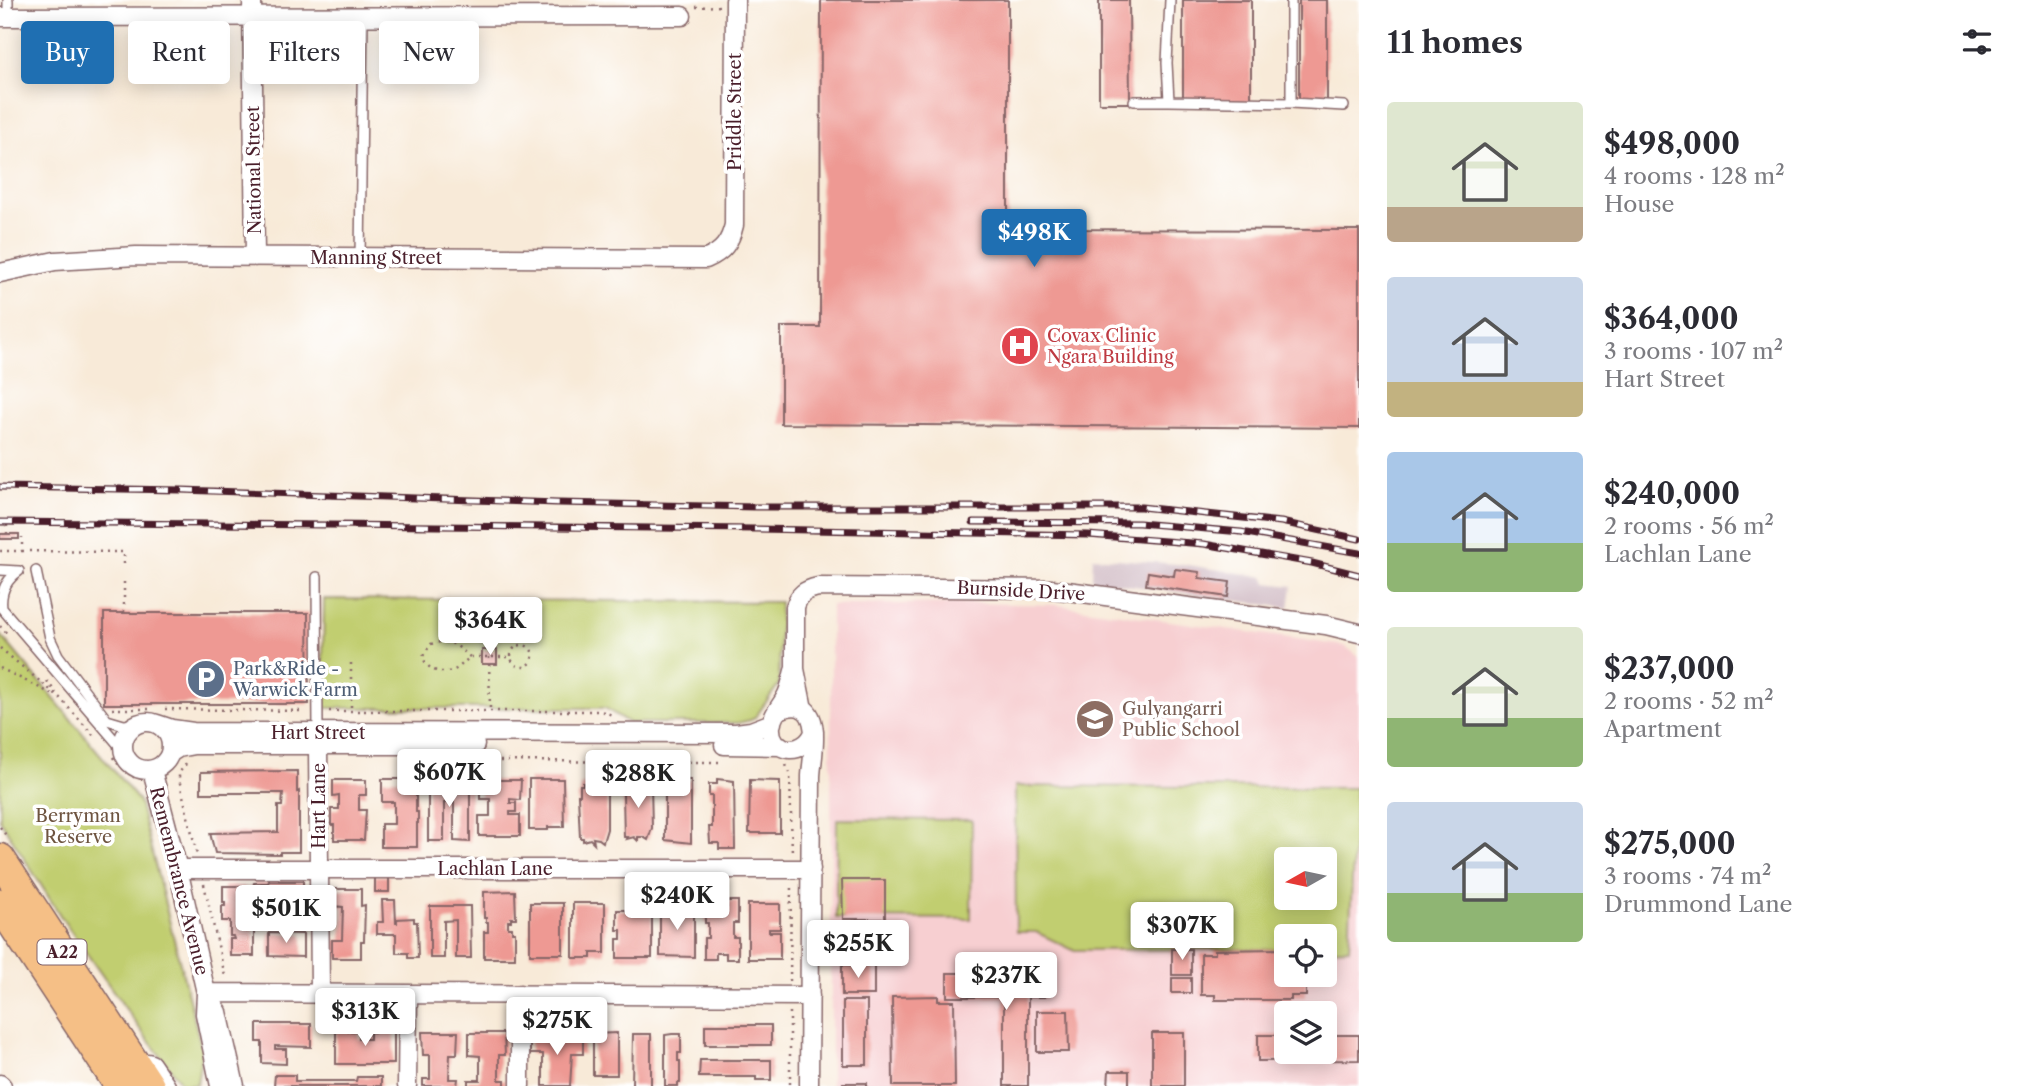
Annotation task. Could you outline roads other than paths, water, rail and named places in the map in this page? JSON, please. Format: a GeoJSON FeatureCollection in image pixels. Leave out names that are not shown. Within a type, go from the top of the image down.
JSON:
{"type":"FeatureCollection","features":[{"type":"Feature","properties":{"kind":"highway","name":"A22"},"geometry":{"type":"LineString","coordinates":[[0,859],[149,1086]]}},
{"type":"Feature","properties":{"kind":"highway","name":"A22"},"geometry":{"type":"LineString","coordinates":[[0,904],[120,1086]]}},
{"type":"Feature","properties":{"kind":"street","name":"Priddle Street"},"geometry":{"type":"LineString","coordinates":[[734,225],[735,3]]}},
{"type":"Feature","properties":{"kind":"street"},"geometry":{"type":"LineString","coordinates":[[5,11],[252,8],[363,16],[682,16]]}},
{"type":"Feature","properties":{"kind":"street","name":"National Street"},"geometry":{"type":"LineString","coordinates":[[252,8],[255,257]]}},
{"type":"Feature","properties":{"kind":"street","name":"Manning Street"},"geometry":{"type":"LineString","coordinates":[[0,273],[55,261],[98,258],[706,259],[725,247],[731,238],[734,225]]}},
{"type":"Feature","properties":{"kind":"street","name":"Burnside Drive"},"geometry":{"type":"LineString","coordinates":[[803,709],[795,669],[795,615],[797,599],[808,589],[818,587],[1052,589],[1326,625],[1359,633]]}},
{"type":"Feature","properties":{"kind":"street","name":"Burnside Drive"},"geometry":{"type":"LineString","coordinates":[[775,717],[788,692],[795,669]]}},
{"type":"Feature","properties":{"kind":"street"},"geometry":{"type":"LineString","coordinates":[[809,1086],[811,776],[814,732],[813,718],[803,709],[790,706],[775,717],[772,736],[785,755],[811,776]]}},
{"type":"Feature","properties":{"kind":"street","name":"Hart Street"},"geometry":{"type":"LineString","coordinates":[[170,753],[178,748],[194,745],[318,739],[736,733],[751,731],[775,717]]}},
{"type":"Feature","properties":{"kind":"street"},"geometry":{"type":"LineString","coordinates":[[137,724],[157,724],[167,733],[171,746],[163,764],[146,776],[117,752],[125,735],[137,724]]}},
{"type":"Feature","properties":{"kind":"street","name":"Hart Street"},"geometry":{"type":"LineString","coordinates":[[157,724],[193,732],[318,739],[785,755]]}},
{"type":"Feature","properties":{"kind":"street"},"geometry":{"type":"LineString","coordinates":[[785,755],[807,744],[814,732]]}},
{"type":"Feature","properties":{"kind":"street","name":"Hart Lane"},"geometry":{"type":"LineString","coordinates":[[318,739],[320,993]]}},
{"type":"Feature","properties":{"kind":"street","name":"Remembrance Avenue"},"geometry":{"type":"LineString","coordinates":[[146,776],[178,869],[206,993],[205,1014],[220,1086]]}},
{"type":"Feature","properties":{"kind":"street","name":"Lachlan Lane"},"geometry":{"type":"LineString","coordinates":[[178,869],[811,869]]}},
{"type":"Feature","properties":{"kind":"street"},"geometry":{"type":"LineString","coordinates":[[206,993],[810,996]]}},
{"type":"Feature","properties":{"kind":"street","name":"Remembrance Avenue"},"geometry":{"type":"LineString","coordinates":[[206,993],[218,1012],[235,1086]]}},
{"type":"Feature","properties":{"kind":"street"},"geometry":{"type":"LineString","coordinates":[[407,1086],[408,994]]}},
{"type":"Feature","properties":{"kind":"street"},"geometry":{"type":"LineString","coordinates":[[520,994],[520,1086]]}},
{"type":"Feature","properties":{"kind":"street","name":"Remembrance Avenue"},"geometry":{"type":"LineString","coordinates":[[212,1044],[214,1086]]}},
{"type":"Feature","properties":{"kind":"street"},"geometry":{"type":"LineString","coordinates":[[131,1059],[151,1064],[166,1086]]}},
{"type":"Feature","properties":{"kind":"lane"},"geometry":{"type":"LineString","coordinates":[[1169,101],[1167,63],[1170,0]]}},
{"type":"Feature","properties":{"kind":"lane"},"geometry":{"type":"LineString","coordinates":[[1291,0],[1291,103]]}},
{"type":"Feature","properties":{"kind":"lane"},"geometry":{"type":"LineString","coordinates":[[360,258],[363,16]]}},
{"type":"Feature","properties":{"kind":"lane"},"geometry":{"type":"LineString","coordinates":[[1134,101],[1344,106]]}},
{"type":"Feature","properties":{"kind":"lane"},"geometry":{"type":"LineString","coordinates":[[0,570],[19,571],[4,588],[1,607],[117,752]]}},
{"type":"Feature","properties":{"kind":"lane"},"geometry":{"type":"LineString","coordinates":[[36,571],[50,638],[58,655],[107,720],[124,725],[137,724]]}},
{"type":"Feature","properties":{"kind":"lane"},"geometry":{"type":"LineString","coordinates":[[317,577],[318,739]]}},
{"type":"Feature","properties":{"kind":"railway"},"geometry":{"type":"LineString","coordinates":[[0,487],[756,507],[1141,507],[1281,522],[1359,539]]}},
{"type":"Feature","properties":{"kind":"railway"},"geometry":{"type":"LineString","coordinates":[[0,522],[1088,535],[1204,544],[1312,563],[1359,575]]}},
{"type":"Feature","properties":{"kind":"railway"},"geometry":{"type":"LineString","coordinates":[[973,522],[1139,523],[1241,532],[1359,553]]}},
{"type":"Feature","properties":{"kind":"place","name":"Covax Clinic Ngara Building"},"geometry":{"type":"Point","coordinates":[1020,346]}},
{"type":"Feature","properties":{"kind":"place","name":"Park&Ride - Warwick Farm"},"geometry":{"type":"Point","coordinates":[206,679]}},
{"type":"Feature","properties":{"kind":"place","name":"Gulyangarri Public School"},"geometry":{"type":"Point","coordinates":[1095,719]}},
{"type":"Feature","properties":{"kind":"park label","name":"Berryman Reserve"},"geometry":{"type":"Point","coordinates":[78,826]}}]}
